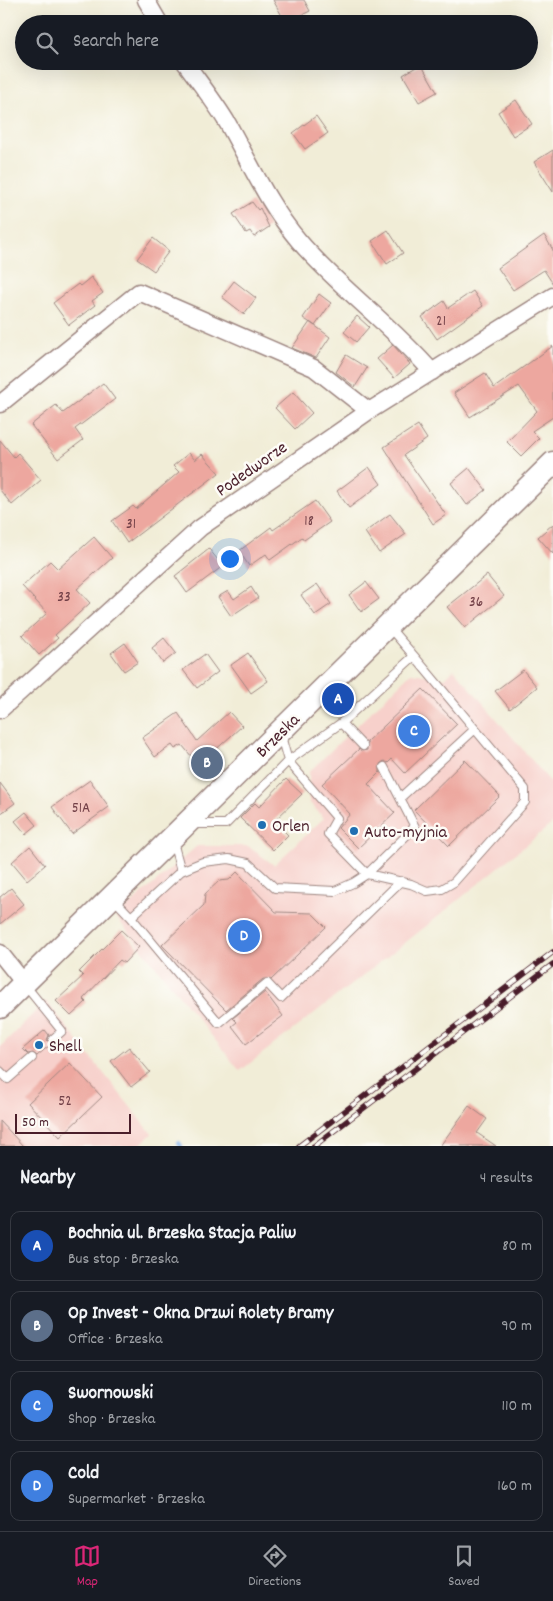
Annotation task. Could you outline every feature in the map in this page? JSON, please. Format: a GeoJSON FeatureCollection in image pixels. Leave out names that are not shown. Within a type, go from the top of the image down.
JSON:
{"type":"FeatureCollection","features":[{"type":"Feature","properties":{"kind":"main road","name":"Brzeska"},"geometry":{"type":"LineString","coordinates":[[0,1007],[553,463]]}},
{"type":"Feature","properties":{"kind":"street"},"geometry":{"type":"LineString","coordinates":[[146,0],[155,15]]}},
{"type":"Feature","properties":{"kind":"street"},"geometry":{"type":"LineString","coordinates":[[190,70],[226,122],[262,187],[298,240],[348,292],[413,351],[432,372]]}},
{"type":"Feature","properties":{"kind":"street"},"geometry":{"type":"LineString","coordinates":[[0,404],[139,292],[314,368],[369,411]]}},
{"type":"Feature","properties":{"kind":"street","name":"Podedworze"},"geometry":{"type":"LineString","coordinates":[[0,710],[200,528],[369,411],[553,296]]}},
{"type":"Feature","properties":{"kind":"street"},"geometry":{"type":"LineString","coordinates":[[0,954],[24,983]]}},
{"type":"Feature","properties":{"kind":"lane"},"geometry":{"type":"LineString","coordinates":[[280,732],[288,761],[337,818],[328,834],[367,874],[401,881],[427,891],[442,889],[454,882],[524,802],[525,789],[388,625]]}},
{"type":"Feature","properties":{"kind":"lane"},"geometry":{"type":"LineString","coordinates":[[181,871],[179,831],[226,824],[288,761],[341,723],[414,656]]}},
{"type":"Feature","properties":{"kind":"lane"},"geometry":{"type":"LineString","coordinates":[[341,723],[363,746]]}},
{"type":"Feature","properties":{"kind":"lane"},"geometry":{"type":"LineString","coordinates":[[400,798],[475,729]]}},
{"type":"Feature","properties":{"kind":"lane"},"geometry":{"type":"LineString","coordinates":[[131,917],[181,871],[203,862],[229,859],[248,863],[274,888],[335,891],[354,883],[367,874],[415,827],[384,767]]}},
{"type":"Feature","properties":{"kind":"lane"},"geometry":{"type":"LineString","coordinates":[[112,896],[219,1023],[267,983],[281,998],[401,881]]}},
{"type":"Feature","properties":{"kind":"lane"},"geometry":{"type":"LineString","coordinates":[[24,983],[62,1031],[53,1039]]}},
{"type":"Feature","properties":{"kind":"lane"},"geometry":{"type":"LineString","coordinates":[[0,1071],[8,1079],[32,1058]]}},
{"type":"Feature","properties":{"kind":"shaded area"},"geometry":{"type":"Polygon","coordinates":[[[454,669],[553,785],[553,823],[429,924],[240,1071],[116,917],[197,846],[248,846],[274,865],[324,818],[309,802],[309,772],[411,673],[445,678],[454,669]]]}},
{"type":"Feature","properties":{"kind":"shaded area"},"geometry":{"type":"Polygon","coordinates":[[[46,1001],[152,1134],[138,1146],[0,1146],[0,1047],[46,1001]]]}},
{"type":"Feature","properties":{"kind":"building"},"geometry":{"type":"Polygon","coordinates":[[[273,0],[304,0],[310,11],[302,15],[281,15],[273,0]]]}},
{"type":"Feature","properties":{"kind":"building"},"geometry":{"type":"Polygon","coordinates":[[[411,70],[424,70],[437,92],[419,102],[403,75],[411,70]]]}},
{"type":"Feature","properties":{"kind":"building"},"geometry":{"type":"Polygon","coordinates":[[[516,100],[532,124],[513,136],[498,112],[516,100]]]}},
{"type":"Feature","properties":{"kind":"building"},"geometry":{"type":"Polygon","coordinates":[[[316,116],[328,133],[305,149],[293,133],[316,116]]]}},
{"type":"Feature","properties":{"kind":"building"},"geometry":{"type":"Polygon","coordinates":[[[553,150],[553,192],[534,162],[553,150]]]}},
{"type":"Feature","properties":{"kind":"building"},"geometry":{"type":"Polygon","coordinates":[[[252,202],[258,210],[260,208],[269,227],[254,237],[250,231],[246,233],[233,214],[252,202]]]}},
{"type":"Feature","properties":{"kind":"building"},"geometry":{"type":"Polygon","coordinates":[[[388,230],[403,253],[387,264],[372,241],[388,230]]]}},
{"type":"Feature","properties":{"kind":"building"},"geometry":{"type":"Polygon","coordinates":[[[544,235],[553,250],[553,284],[544,270],[513,290],[498,268],[544,235]]]}},
{"type":"Feature","properties":{"kind":"building"},"geometry":{"type":"Polygon","coordinates":[[[153,238],[169,251],[154,271],[137,259],[153,238]]]}},
{"type":"Feature","properties":{"kind":"building"},"geometry":{"type":"Polygon","coordinates":[[[91,277],[103,293],[92,301],[95,305],[69,325],[53,303],[78,284],[80,286],[91,277]]]}},
{"type":"Feature","properties":{"kind":"building"},"geometry":{"type":"Polygon","coordinates":[[[234,281],[256,298],[244,314],[222,297],[234,281]]]}},
{"type":"Feature","properties":{"kind":"building"},"geometry":{"type":"Polygon","coordinates":[[[473,291],[483,306],[437,339],[422,317],[444,301],[448,308],[473,291]]]}},
{"type":"Feature","properties":{"kind":"building"},"geometry":{"type":"Polygon","coordinates":[[[319,294],[331,303],[315,326],[303,318],[319,294]]]}},
{"type":"Feature","properties":{"kind":"building"},"geometry":{"type":"Polygon","coordinates":[[[357,316],[369,327],[356,342],[344,332],[357,316]]]}},
{"type":"Feature","properties":{"kind":"building"},"geometry":{"type":"Polygon","coordinates":[[[310,322],[330,337],[316,358],[292,348],[310,322]]]}},
{"type":"Feature","properties":{"kind":"building"},"geometry":{"type":"Polygon","coordinates":[[[393,345],[410,364],[394,378],[377,359],[393,345]]]}},
{"type":"Feature","properties":{"kind":"building"},"geometry":{"type":"Polygon","coordinates":[[[553,346],[553,417],[532,431],[539,438],[521,456],[507,442],[537,411],[519,386],[470,417],[454,393],[485,373],[494,388],[553,346]]]}},
{"type":"Feature","properties":{"kind":"building"},"geometry":{"type":"Polygon","coordinates":[[[346,355],[367,368],[355,387],[336,372],[346,355]]]}},
{"type":"Feature","properties":{"kind":"building"},"geometry":{"type":"Polygon","coordinates":[[[103,383],[115,399],[75,429],[83,440],[58,459],[31,425],[56,405],[63,413],[103,383]]]}},
{"type":"Feature","properties":{"kind":"building"},"geometry":{"type":"Polygon","coordinates":[[[293,392],[312,413],[295,429],[275,408],[293,392]]]}},
{"type":"Feature","properties":{"kind":"building"},"geometry":{"type":"Polygon","coordinates":[[[418,425],[427,439],[404,455],[446,515],[433,524],[384,447],[418,425]]]}},
{"type":"Feature","properties":{"kind":"building"},"geometry":{"type":"Polygon","coordinates":[[[0,440],[14,457],[18,453],[41,480],[12,505],[0,490],[0,440]]]}},
{"type":"Feature","properties":{"kind":"building"},"geometry":{"type":"Polygon","coordinates":[[[189,453],[195,460],[202,454],[219,473],[127,543],[112,521],[133,506],[136,509],[179,472],[173,466],[189,453]]]}},
{"type":"Feature","properties":{"kind":"building"},"geometry":{"type":"Polygon","coordinates":[[[369,467],[381,484],[349,508],[337,491],[369,467]]]}},
{"type":"Feature","properties":{"kind":"building"},"geometry":{"type":"Polygon","coordinates":[[[469,468],[486,490],[467,505],[451,483],[469,468]]]}},
{"type":"Feature","properties":{"kind":"building"},"geometry":{"type":"Polygon","coordinates":[[[315,501],[330,522],[304,540],[302,537],[270,560],[266,554],[249,566],[239,551],[271,527],[273,530],[315,501]]]}},
{"type":"Feature","properties":{"kind":"building"},"geometry":{"type":"Polygon","coordinates":[[[390,514],[406,534],[379,553],[365,532],[390,514]]]}},
{"type":"Feature","properties":{"kind":"building"},"geometry":{"type":"Polygon","coordinates":[[[553,524],[553,554],[538,537],[553,524]]]}},
{"type":"Feature","properties":{"kind":"building"},"geometry":{"type":"Polygon","coordinates":[[[94,537],[112,558],[77,589],[90,603],[55,635],[58,638],[39,655],[22,636],[47,613],[22,586],[50,561],[58,569],[94,537]]]}},
{"type":"Feature","properties":{"kind":"building"},"geometry":{"type":"Polygon","coordinates":[[[209,549],[223,566],[187,593],[175,576],[209,549]]]}},
{"type":"Feature","properties":{"kind":"building"},"geometry":{"type":"Polygon","coordinates":[[[487,575],[504,596],[465,628],[447,607],[487,575]]]}},
{"type":"Feature","properties":{"kind":"building"},"geometry":{"type":"Polygon","coordinates":[[[366,582],[379,599],[361,612],[349,595],[366,582]]]}},
{"type":"Feature","properties":{"kind":"building"},"geometry":{"type":"Polygon","coordinates":[[[317,584],[331,604],[315,615],[301,595],[317,584]]]}},
{"type":"Feature","properties":{"kind":"building"},"geometry":{"type":"Polygon","coordinates":[[[251,587],[258,598],[231,616],[218,597],[228,591],[234,599],[251,587]]]}},
{"type":"Feature","properties":{"kind":"building"},"geometry":{"type":"Polygon","coordinates":[[[164,638],[176,653],[163,663],[152,648],[164,638]]]}},
{"type":"Feature","properties":{"kind":"building"},"geometry":{"type":"Polygon","coordinates":[[[125,643],[138,662],[124,671],[111,653],[125,643]]]}},
{"type":"Feature","properties":{"kind":"building"},"geometry":{"type":"Polygon","coordinates":[[[248,653],[268,681],[251,693],[231,665],[248,653]]]}},
{"type":"Feature","properties":{"kind":"building"},"geometry":{"type":"Polygon","coordinates":[[[205,654],[218,672],[197,688],[183,670],[205,654]]]}},
{"type":"Feature","properties":{"kind":"building"},"geometry":{"type":"Polygon","coordinates":[[[523,670],[537,687],[510,709],[495,691],[523,670]]]}},
{"type":"Feature","properties":{"kind":"building"},"geometry":{"type":"Polygon","coordinates":[[[423,689],[457,724],[405,773],[392,759],[388,763],[384,761],[380,764],[380,772],[368,784],[395,813],[358,848],[338,828],[350,814],[322,784],[359,749],[362,751],[367,750],[367,742],[423,689]]]}},
{"type":"Feature","properties":{"kind":"building"},"geometry":{"type":"Polygon","coordinates":[[[229,712],[242,726],[211,754],[215,759],[202,769],[182,745],[175,749],[172,745],[155,757],[142,738],[178,713],[197,741],[229,712]]]}},
{"type":"Feature","properties":{"kind":"building"},"geometry":{"type":"Polygon","coordinates":[[[465,760],[500,796],[449,846],[414,810],[465,760]]]}},
{"type":"Feature","properties":{"kind":"building"},"geometry":{"type":"Polygon","coordinates":[[[286,779],[302,794],[274,821],[288,835],[273,850],[240,818],[255,803],[259,807],[286,779]]]}},
{"type":"Feature","properties":{"kind":"building"},"geometry":{"type":"Polygon","coordinates":[[[90,780],[109,807],[72,834],[52,807],[90,780]]]}},
{"type":"Feature","properties":{"kind":"building"},"geometry":{"type":"Polygon","coordinates":[[[0,783],[15,803],[0,814],[0,783]]]}},
{"type":"Feature","properties":{"kind":"building"},"geometry":{"type":"Polygon","coordinates":[[[26,812],[37,825],[26,834],[15,821],[26,812]]]}},
{"type":"Feature","properties":{"kind":"building"},"geometry":{"type":"Polygon","coordinates":[[[30,846],[45,865],[27,880],[12,862],[30,846]]]}},
{"type":"Feature","properties":{"kind":"building"},"geometry":{"type":"Polygon","coordinates":[[[237,872],[276,912],[312,913],[326,927],[271,980],[263,979],[226,1010],[162,945],[204,905],[205,894],[219,881],[229,880],[237,872]]]}},
{"type":"Feature","properties":{"kind":"building"},"geometry":{"type":"Polygon","coordinates":[[[11,888],[24,904],[0,924],[0,897],[11,888]]]}},
{"type":"Feature","properties":{"kind":"building"},"geometry":{"type":"Polygon","coordinates":[[[121,930],[139,947],[124,963],[120,960],[83,999],[86,1002],[71,1016],[56,1001],[83,976],[79,972],[121,930]]]}},
{"type":"Feature","properties":{"kind":"building"},"geometry":{"type":"Polygon","coordinates":[[[265,992],[283,1016],[246,1044],[232,1026],[237,1022],[233,1018],[265,992]]]}},
{"type":"Feature","properties":{"kind":"building","name":"Shell"},"geometry":{"type":"Polygon","coordinates":[[[45,1030],[49,1035],[47,1040],[51,1044],[37,1056],[33,1053],[28,1054],[23,1049],[45,1030]]]}},
{"type":"Feature","properties":{"kind":"building"},"geometry":{"type":"Polygon","coordinates":[[[129,1047],[150,1072],[131,1087],[111,1061],[129,1047]]]}},
{"type":"Feature","properties":{"kind":"building"},"geometry":{"type":"Polygon","coordinates":[[[70,1063],[102,1097],[60,1137],[28,1103],[70,1063]]]}},
{"type":"Feature","properties":{"kind":"building"},"geometry":{"type":"Polygon","coordinates":[[[469,1106],[487,1119],[477,1133],[496,1146],[440,1146],[469,1106]]]}},
{"type":"Feature","properties":{"kind":"building"},"geometry":{"type":"Polygon","coordinates":[[[0,1121],[23,1146],[0,1146],[0,1121]]]}},
{"type":"Feature","properties":{"kind":"railway"},"geometry":{"type":"LineString","coordinates":[[299,1146],[553,952]]}},
{"type":"Feature","properties":{"kind":"railway"},"geometry":{"type":"LineString","coordinates":[[314,1146],[553,964]]}},
{"type":"Feature","properties":{"kind":"place","name":"Bochnia ul. Brzeska Stacja Paliw"},"geometry":{"type":"Point","coordinates":[338,699]}},
{"type":"Feature","properties":{"kind":"place","name":"Swornowski"},"geometry":{"type":"Point","coordinates":[414,731]}},
{"type":"Feature","properties":{"kind":"place","name":"Op Invest - Okna Drzwi Rolety Bramy"},"geometry":{"type":"Point","coordinates":[207,763]}},
{"type":"Feature","properties":{"kind":"place","name":"Orlen"},"geometry":{"type":"Point","coordinates":[262,825]}},
{"type":"Feature","properties":{"kind":"place","name":"Auto-myjnia"},"geometry":{"type":"Point","coordinates":[354,831]}},
{"type":"Feature","properties":{"kind":"place","name":"Cold"},"geometry":{"type":"Point","coordinates":[244,936]}},
{"type":"Feature","properties":{"kind":"place","name":"Shell"},"geometry":{"type":"Point","coordinates":[39,1045]}}]}
